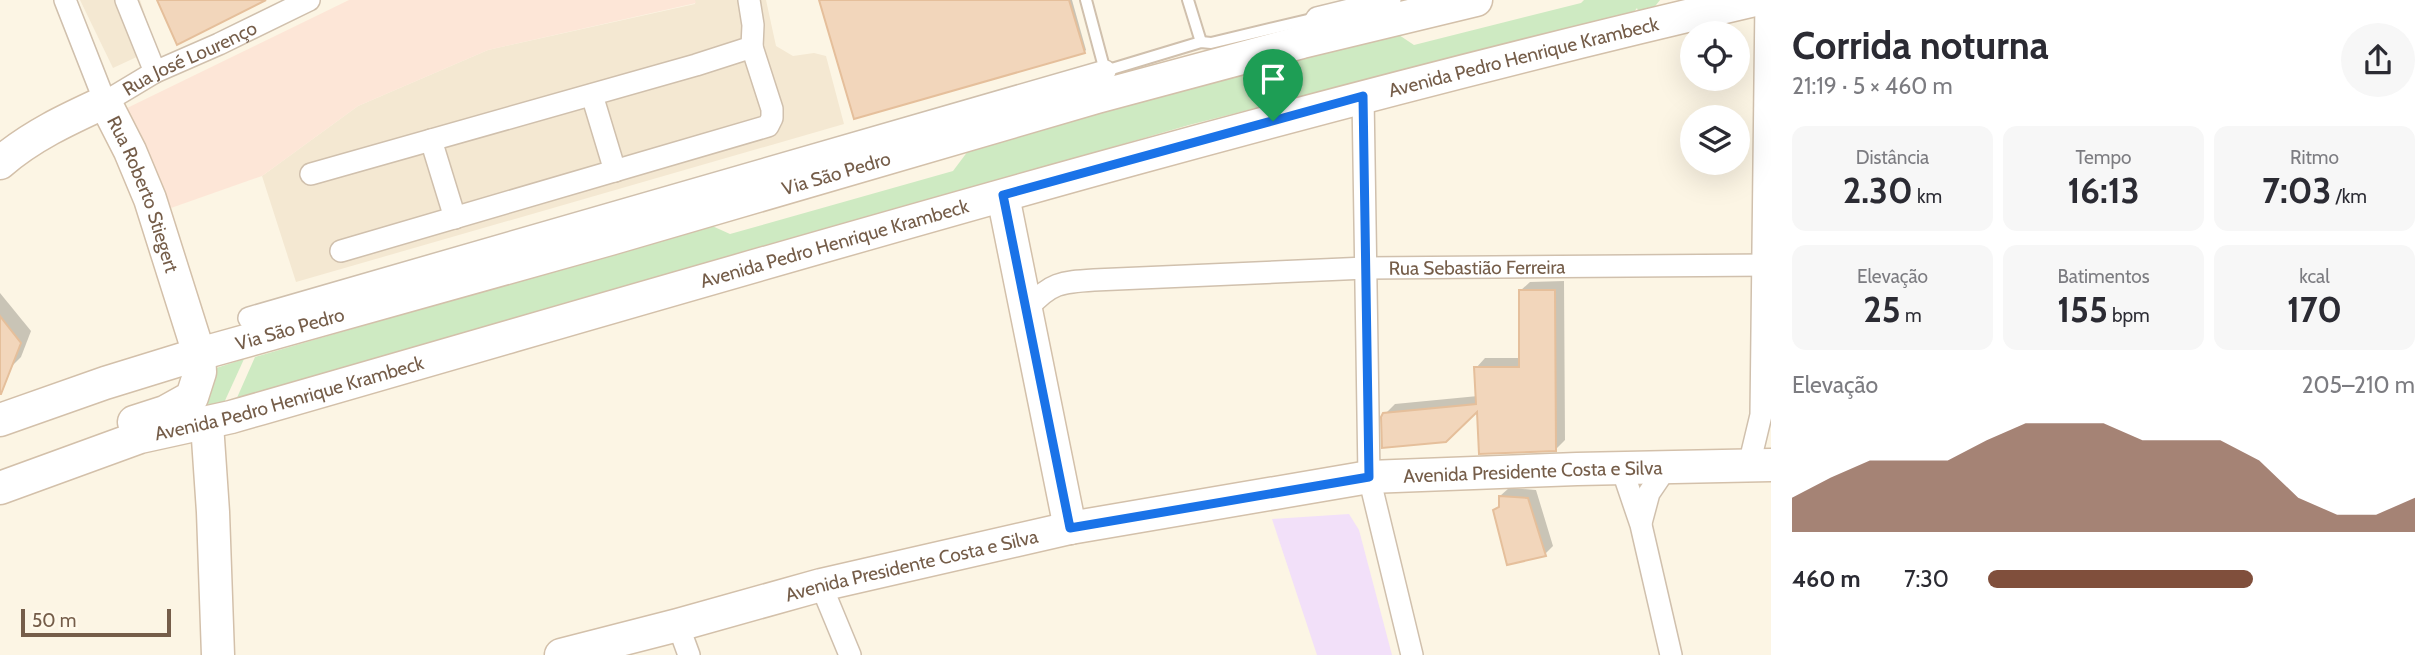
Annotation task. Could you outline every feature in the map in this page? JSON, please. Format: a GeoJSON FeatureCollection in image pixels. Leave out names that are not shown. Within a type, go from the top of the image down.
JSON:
{"type":"FeatureCollection","features":[{"type":"Feature","properties":{"kind":"main road","name":"Via São Pedro"},"geometry":{"type":"LineString","coordinates":[[199,354],[610,239],[1101,84],[1310,30],[1476,0]]}},
{"type":"Feature","properties":{"kind":"main road","name":"Avenida Pedro Henrique Krambeck"},"geometry":{"type":"LineString","coordinates":[[0,488],[140,437],[206,424],[1003,195],[1675,10],[1755,0]]}},
{"type":"Feature","properties":{"kind":"main road","name":"Rua José Lourenço"},"geometry":{"type":"LineString","coordinates":[[0,163],[31,139],[105,102]]}},
{"type":"Feature","properties":{"kind":"main road","name":"Rua Roberto Stiegert"},"geometry":{"type":"LineString","coordinates":[[105,102],[150,199],[199,354]]}},
{"type":"Feature","properties":{"kind":"main road"},"geometry":{"type":"LineString","coordinates":[[1003,195],[1070,528]]}},
{"type":"Feature","properties":{"kind":"main road"},"geometry":{"type":"LineString","coordinates":[[0,420],[199,354],[198,384],[192,397],[186,401],[165,412],[63,445],[0,470]]}},
{"type":"Feature","properties":{"kind":"main road"},"geometry":{"type":"LineString","coordinates":[[0,437],[82,408],[106,383]]}},
{"type":"Feature","properties":{"kind":"main road"},"geometry":{"type":"LineString","coordinates":[[206,424],[213,512],[218,655]]}},
{"type":"Feature","properties":{"kind":"main road","name":"Avenida Presidente Costa e Silva"},"geometry":{"type":"LineString","coordinates":[[561,655],[821,585],[1070,528],[1369,477],[1760,465]]}},
{"type":"Feature","properties":{"kind":"street","name":"Rua Roberto Stiegert"},"geometry":{"type":"LineString","coordinates":[[65,0],[105,102]]}},
{"type":"Feature","properties":{"kind":"street"},"geometry":{"type":"LineString","coordinates":[[126,0],[155,72]]}},
{"type":"Feature","properties":{"kind":"street","name":"Rua José Lourenço"},"geometry":{"type":"LineString","coordinates":[[105,102],[155,72],[309,0]]}},
{"type":"Feature","properties":{"kind":"street"},"geometry":{"type":"LineString","coordinates":[[341,251],[768,126],[772,109],[752,47],[753,25],[749,0]]}},
{"type":"Feature","properties":{"kind":"street"},"geometry":{"type":"LineString","coordinates":[[1310,30],[1390,0]]}},
{"type":"Feature","properties":{"kind":"street"},"geometry":{"type":"LineString","coordinates":[[1760,465],[1768,265],[1766,0]]}},
{"type":"Feature","properties":{"kind":"street"},"geometry":{"type":"LineString","coordinates":[[312,174],[752,47]]}},
{"type":"Feature","properties":{"kind":"street"},"geometry":{"type":"LineString","coordinates":[[248,318],[1101,84]]}},
{"type":"Feature","properties":{"kind":"street"},"geometry":{"type":"LineString","coordinates":[[592,95],[615,171]]}},
{"type":"Feature","properties":{"kind":"street"},"geometry":{"type":"LineString","coordinates":[[1363,96],[1369,477],[1412,655]]}},
{"type":"Feature","properties":{"kind":"street"},"geometry":{"type":"LineString","coordinates":[[431,140],[454,218]]}},
{"type":"Feature","properties":{"kind":"street","name":"Rua Sebastião Ferreira"},"geometry":{"type":"LineString","coordinates":[[1027,308],[1046,289],[1068,281],[1366,268],[1768,265]]}},
{"type":"Feature","properties":{"kind":"street"},"geometry":{"type":"LineString","coordinates":[[1761,415],[1771,439]]}},
{"type":"Feature","properties":{"kind":"street"},"geometry":{"type":"LineString","coordinates":[[1640,525],[1649,493],[1666,468]]}},
{"type":"Feature","properties":{"kind":"street"},"geometry":{"type":"LineString","coordinates":[[1622,469],[1640,525],[1671,655]]}},
{"type":"Feature","properties":{"kind":"street"},"geometry":{"type":"LineString","coordinates":[[821,585],[850,655]]}},
{"type":"Feature","properties":{"kind":"street"},"geometry":{"type":"LineString","coordinates":[[678,625],[689,655]]}},
{"type":"Feature","properties":{"kind":"lane"},"geometry":{"type":"LineString","coordinates":[[1086,0],[1101,84],[1201,42],[1310,30]]}},
{"type":"Feature","properties":{"kind":"lane"},"geometry":{"type":"LineString","coordinates":[[1188,0],[1201,42]]}},
{"type":"Feature","properties":{"kind":"shaded area"},"geometry":{"type":"Polygon","coordinates":[[[80,0],[140,0],[156,48],[113,68],[80,0]]]}},
{"type":"Feature","properties":{"kind":"shaded area"},"geometry":{"type":"Polygon","coordinates":[[[349,0],[695,0],[696,3],[488,50],[358,106],[262,176],[171,208],[123,110],[349,0]]]}},
{"type":"Feature","properties":{"kind":"shaded area"},"geometry":{"type":"Polygon","coordinates":[[[695,0],[766,0],[776,46],[793,56],[814,53],[826,56],[844,124],[296,282],[262,176],[358,106],[488,50],[695,4],[695,0]]]}},
{"type":"Feature","properties":{"kind":"shaded area"},"geometry":{"type":"Polygon","coordinates":[[[1349,514],[1359,530],[1392,655],[1317,655],[1272,519],[1349,514]]]}},
{"type":"Feature","properties":{"kind":"green space"},"geometry":{"type":"Polygon","coordinates":[[[1584,0],[1660,0],[1652,10],[1639,14],[1637,8],[1633,13],[1189,125],[236,400],[255,357],[710,225],[730,234],[953,171],[968,151],[1173,92],[1399,35],[1414,45],[1581,3],[1584,0]]]}},
{"type":"Feature","properties":{"kind":"green space"},"geometry":{"type":"Polygon","coordinates":[[[244,359],[223,405],[193,407],[210,370],[244,359]]]}},
{"type":"Feature","properties":{"kind":"building"},"geometry":{"type":"Polygon","coordinates":[[[157,0],[266,0],[177,45],[157,0]]]}},
{"type":"Feature","properties":{"kind":"building"},"geometry":{"type":"Polygon","coordinates":[[[819,0],[1069,0],[1085,53],[854,119],[819,0]]]}},
{"type":"Feature","properties":{"kind":"building"},"geometry":{"type":"Polygon","coordinates":[[[1519,290],[1555,290],[1556,451],[1479,454],[1477,412],[1446,442],[1382,448],[1383,413],[1476,404],[1474,367],[1519,367],[1519,290]]]}},
{"type":"Feature","properties":{"kind":"building"},"geometry":{"type":"Polygon","coordinates":[[[0,316],[21,343],[1,394],[0,394],[0,316]]]}},
{"type":"Feature","properties":{"kind":"building"},"geometry":{"type":"Polygon","coordinates":[[[1499,496],[1528,498],[1546,556],[1507,565],[1493,510],[1499,507],[1499,496]]]}},
{"type":"Feature","properties":{"kind":"route"},"geometry":{"type":"LineString","coordinates":[[1363,96],[1369,477],[1070,528],[1003,195],[1273,121],[1363,96]]}}]}
